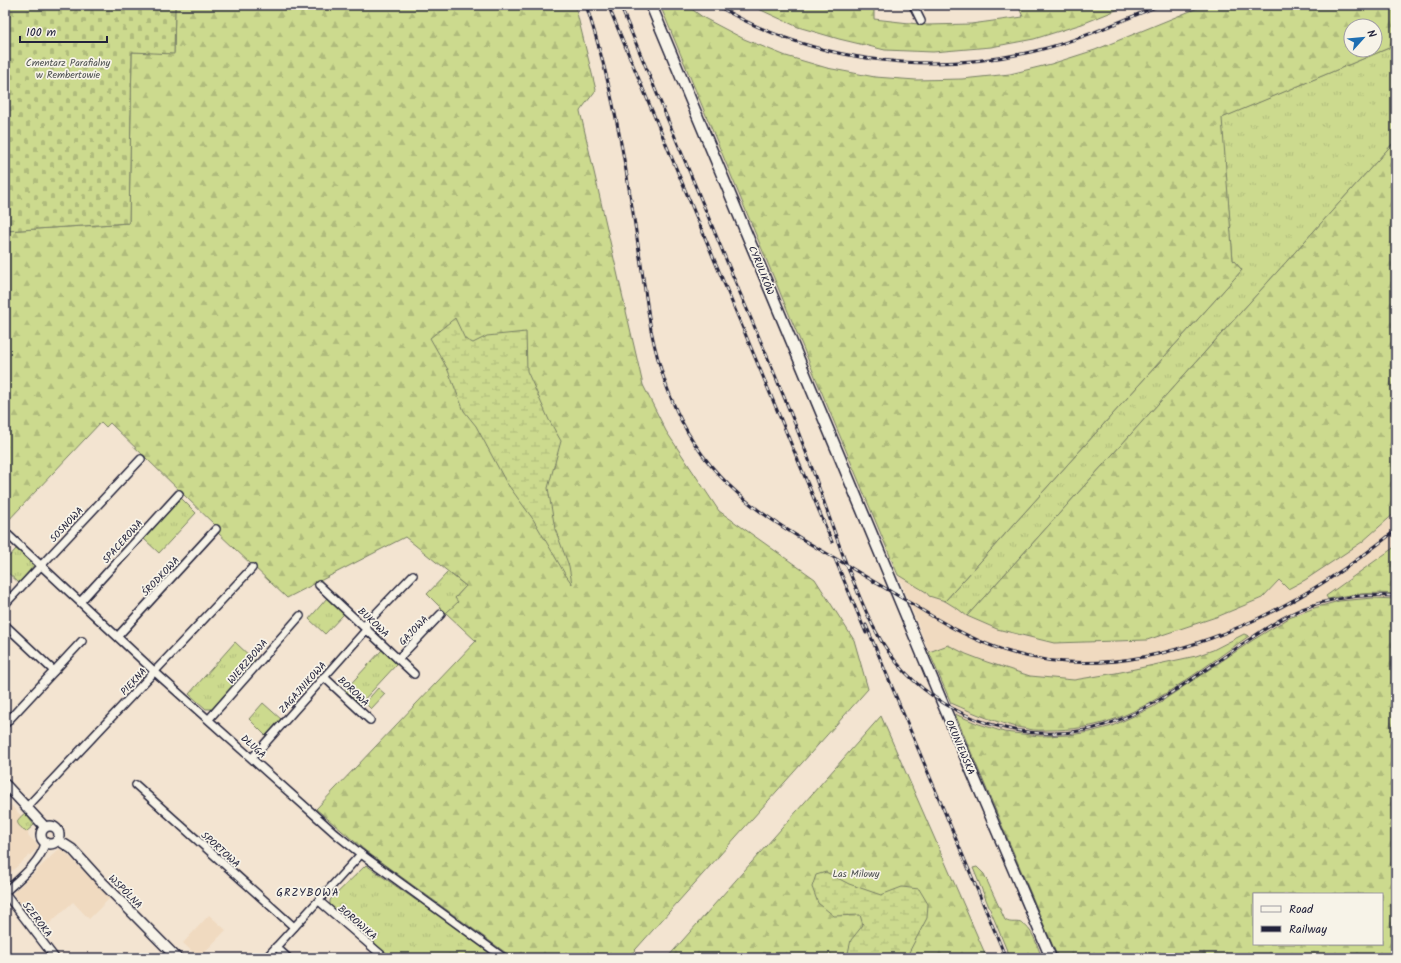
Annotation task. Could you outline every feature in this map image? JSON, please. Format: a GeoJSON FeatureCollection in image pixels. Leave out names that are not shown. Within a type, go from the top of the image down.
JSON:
{"type":"FeatureCollection","features":[{"type":"Feature","properties":{"kind":"main road","name":"CYRULIKÓW"},"geometry":{"type":"LineString","coordinates":[[651,5],[872,535]]}},
{"type":"Feature","properties":{"kind":"main road","name":"OKUNIEWSKA"},"geometry":{"type":"LineString","coordinates":[[872,535],[1051,958]]}},
{"type":"Feature","properties":{"kind":"street"},"geometry":{"type":"LineString","coordinates":[[913,5],[921,21]]}},
{"type":"Feature","properties":{"kind":"street","name":"SOSNOWA"},"geometry":{"type":"LineString","coordinates":[[5,604],[141,459]]}},
{"type":"Feature","properties":{"kind":"street","name":"SPACEROWA"},"geometry":{"type":"LineString","coordinates":[[81,601],[179,494]]}},
{"type":"Feature","properties":{"kind":"street","name":"ŚRODKOWA"},"geometry":{"type":"LineString","coordinates":[[118,636],[216,529]]}},
{"type":"Feature","properties":{"kind":"street","name":"DŁUGA"},"geometry":{"type":"LineString","coordinates":[[5,532],[81,601],[155,672],[337,835],[504,958]]}},
{"type":"Feature","properties":{"kind":"street","name":"PIĘKNA"},"geometry":{"type":"LineString","coordinates":[[27,807],[252,568]]}},
{"type":"Feature","properties":{"kind":"street","name":"ZAGAJNIKOWA"},"geometry":{"type":"LineString","coordinates":[[252,758],[413,575]]}},
{"type":"Feature","properties":{"kind":"street","name":"BUKOWA"},"geometry":{"type":"LineString","coordinates":[[319,585],[414,674]]}},
{"type":"Feature","properties":{"kind":"street","name":"GAJOWA"},"geometry":{"type":"LineString","coordinates":[[398,659],[441,614]]}},
{"type":"Feature","properties":{"kind":"street","name":"WIERZBOWA"},"geometry":{"type":"LineString","coordinates":[[208,719],[300,616]]}},
{"type":"Feature","properties":{"kind":"street"},"geometry":{"type":"LineString","coordinates":[[5,625],[54,671]]}},
{"type":"Feature","properties":{"kind":"street"},"geometry":{"type":"LineString","coordinates":[[5,724],[82,641]]}},
{"type":"Feature","properties":{"kind":"street","name":"BOROWA"},"geometry":{"type":"LineString","coordinates":[[324,677],[370,720]]}},
{"type":"Feature","properties":{"kind":"street"},"geometry":{"type":"LineString","coordinates":[[5,784],[45,827]]}},
{"type":"Feature","properties":{"kind":"street","name":"SPORTOWA"},"geometry":{"type":"LineString","coordinates":[[136,785],[294,927]]}},
{"type":"Feature","properties":{"kind":"street"},"geometry":{"type":"LineString","coordinates":[[52,826],[57,829],[60,835],[58,840],[52,844],[45,843],[41,834],[45,827],[52,826]]}},
{"type":"Feature","properties":{"kind":"street","name":"WSPÓLNA"},"geometry":{"type":"LineString","coordinates":[[58,840],[72,849],[101,881],[177,958]]}},
{"type":"Feature","properties":{"kind":"street"},"geometry":{"type":"LineString","coordinates":[[5,892],[28,871],[42,851],[45,843]]}},
{"type":"Feature","properties":{"kind":"street"},"geometry":{"type":"LineString","coordinates":[[266,958],[361,854]]}},
{"type":"Feature","properties":{"kind":"street","name":"SZEROKA"},"geometry":{"type":"LineString","coordinates":[[5,892],[55,958]]}},
{"type":"Feature","properties":{"kind":"street","name":"BOROWIKA"},"geometry":{"type":"LineString","coordinates":[[318,901],[385,958]]}},
{"type":"Feature","properties":{"kind":"street"},"geometry":{"type":"LineString","coordinates":[[276,947],[288,958]]}},
{"type":"Feature","properties":{"kind":"shaded area"},"geometry":{"type":"Polygon","coordinates":[[[1396,512],[1396,546],[1326,596],[1328,599],[1352,594],[1382,593],[1396,594],[1396,599],[1373,598],[1339,601],[1314,608],[1289,618],[1253,640],[1153,707],[1112,726],[1090,732],[1069,735],[1040,736],[1005,732],[976,723],[955,714],[951,703],[977,715],[1030,730],[1081,728],[1099,724],[1114,720],[1152,701],[1181,683],[1248,636],[1244,634],[1213,650],[1196,656],[1116,673],[1074,680],[1030,676],[966,654],[949,645],[929,652],[898,575],[926,592],[929,596],[945,601],[967,616],[997,629],[1054,643],[1147,640],[1219,616],[1262,598],[1279,580],[1362,542],[1396,512]]]}},
{"type":"Feature","properties":{"kind":"shaded area"},"geometry":{"type":"Polygon","coordinates":[[[5,799],[29,824],[28,835],[38,845],[38,848],[5,877],[5,799]]]}},
{"type":"Feature","properties":{"kind":"shaded area"},"geometry":{"type":"Polygon","coordinates":[[[59,849],[64,851],[110,898],[89,919],[73,902],[41,931],[13,893],[59,849]]]}},
{"type":"Feature","properties":{"kind":"shaded area"},"geometry":{"type":"Polygon","coordinates":[[[209,915],[226,930],[199,958],[183,943],[209,915]]]}},
{"type":"Feature","properties":{"kind":"green space","name":"Cmentarz Parafialny w Rembertowie"},"geometry":{"type":"Polygon","coordinates":[[[5,5],[175,5],[174,54],[132,52],[129,223],[5,231],[5,5]]]}},
{"type":"Feature","properties":{"kind":"green space"},"geometry":{"type":"Polygon","coordinates":[[[175,5],[575,5],[596,90],[580,111],[643,385],[666,431],[719,511],[815,579],[854,640],[868,689],[628,958],[513,958],[367,852],[316,809],[476,641],[446,613],[458,602],[455,598],[466,586],[405,537],[287,598],[217,532],[219,529],[110,423],[106,427],[101,422],[5,524],[5,231],[129,223],[132,52],[174,53],[175,5]]]}},
{"type":"Feature","properties":{"kind":"green space"},"geometry":{"type":"Polygon","coordinates":[[[660,5],[686,5],[704,18],[744,39],[786,56],[827,68],[875,77],[916,80],[962,79],[1010,74],[1051,64],[1095,50],[1205,5],[1396,5],[1396,45],[1383,50],[1383,18],[1343,18],[1343,58],[1365,58],[1222,118],[1233,260],[1242,270],[945,601],[929,596],[926,592],[898,575],[660,5]]]}},
{"type":"Feature","properties":{"kind":"green space"},"geometry":{"type":"Polygon","coordinates":[[[750,5],[816,5],[829,8],[828,5],[872,5],[874,19],[927,25],[971,24],[1023,17],[1018,5],[1129,5],[1082,24],[1034,39],[991,47],[933,52],[885,50],[839,39],[798,27],[750,5]]]}},
{"type":"Feature","properties":{"kind":"green space"},"geometry":{"type":"Polygon","coordinates":[[[1396,45],[1396,140],[967,616],[945,601],[1242,270],[1233,260],[1221,118],[1365,58],[1383,58],[1383,50],[1396,45]]]}},
{"type":"Feature","properties":{"kind":"green space"},"geometry":{"type":"Polygon","coordinates":[[[1396,140],[1396,512],[1362,542],[1305,580],[1288,589],[1279,580],[1262,598],[1219,616],[1147,640],[1054,643],[997,629],[967,616],[1396,140]]]}},
{"type":"Feature","properties":{"kind":"green space"},"geometry":{"type":"Polygon","coordinates":[[[455,318],[465,339],[473,343],[487,336],[526,332],[527,371],[549,420],[561,441],[548,488],[555,529],[569,566],[572,584],[533,519],[506,482],[476,426],[464,411],[447,368],[430,338],[455,318]]]}},
{"type":"Feature","properties":{"kind":"green space"},"geometry":{"type":"Polygon","coordinates":[[[180,497],[196,513],[159,553],[143,538],[180,497]]]}},
{"type":"Feature","properties":{"kind":"green space"},"geometry":{"type":"Polygon","coordinates":[[[1396,546],[1396,594],[1362,594],[1328,599],[1326,596],[1396,546]]]}},
{"type":"Feature","properties":{"kind":"green space"},"geometry":{"type":"Polygon","coordinates":[[[17,548],[35,564],[19,583],[5,570],[5,561],[17,548]]]}},
{"type":"Feature","properties":{"kind":"green space"},"geometry":{"type":"Polygon","coordinates":[[[448,572],[466,586],[455,598],[459,602],[446,613],[427,594],[448,572]]]}},
{"type":"Feature","properties":{"kind":"green space"},"geometry":{"type":"Polygon","coordinates":[[[327,598],[344,614],[325,634],[309,619],[327,598]]]}},
{"type":"Feature","properties":{"kind":"green space"},"geometry":{"type":"Polygon","coordinates":[[[1373,598],[1396,599],[1396,958],[1058,958],[955,714],[976,723],[1004,732],[1040,736],[1069,735],[1090,732],[1112,726],[1153,707],[1253,640],[1289,618],[1314,608],[1339,601],[1373,598]]]}},
{"type":"Feature","properties":{"kind":"green space"},"geometry":{"type":"Polygon","coordinates":[[[1244,634],[1249,636],[1184,682],[1150,703],[1107,722],[1082,728],[1066,729],[1031,730],[1008,725],[989,719],[951,703],[929,652],[948,645],[987,662],[1030,676],[1074,680],[1116,673],[1196,656],[1213,650],[1244,634]]]}},
{"type":"Feature","properties":{"kind":"green space"},"geometry":{"type":"Polygon","coordinates":[[[235,642],[255,661],[212,709],[206,709],[189,694],[235,642]]]}},
{"type":"Feature","properties":{"kind":"green space"},"geometry":{"type":"Polygon","coordinates":[[[382,650],[397,664],[359,705],[344,691],[382,650]]]}},
{"type":"Feature","properties":{"kind":"green space"},"geometry":{"type":"Polygon","coordinates":[[[378,688],[385,694],[371,709],[365,703],[378,688]]]}},
{"type":"Feature","properties":{"kind":"green space"},"geometry":{"type":"Polygon","coordinates":[[[263,703],[282,720],[267,737],[249,719],[263,703]]]}},
{"type":"Feature","properties":{"kind":"green space","name":"Las Milowy"},"geometry":{"type":"Polygon","coordinates":[[[881,716],[987,958],[667,958],[881,716]]]}},
{"type":"Feature","properties":{"kind":"green space"},"geometry":{"type":"Polygon","coordinates":[[[25,813],[34,825],[26,832],[18,824],[19,818],[25,813]]]}},
{"type":"Feature","properties":{"kind":"green space"},"geometry":{"type":"Polygon","coordinates":[[[366,865],[417,901],[419,900],[496,958],[392,958],[362,935],[330,906],[330,900],[366,865]]]}},
{"type":"Feature","properties":{"kind":"green space"},"geometry":{"type":"Polygon","coordinates":[[[977,867],[984,874],[1005,920],[1009,922],[1021,923],[1029,929],[1042,958],[1010,958],[973,868],[977,867]]]}},
{"type":"Feature","properties":{"kind":"green space"},"geometry":{"type":"Polygon","coordinates":[[[826,872],[849,884],[881,895],[902,887],[919,889],[928,904],[927,918],[906,958],[850,958],[848,953],[851,940],[863,925],[860,915],[834,916],[818,903],[812,887],[816,875],[826,872]]]}},
{"type":"Feature","properties":{"kind":"railway"},"geometry":{"type":"LineString","coordinates":[[586,5],[609,85],[625,166],[651,330],[666,384],[676,409],[702,454],[719,475],[738,494],[780,525],[956,630],[979,641],[1003,650],[1054,661],[1107,662],[1160,654],[1212,638],[1262,616],[1310,590],[1355,561],[1396,530]]}},
{"type":"Feature","properties":{"kind":"railway"},"geometry":{"type":"LineString","coordinates":[[608,5],[832,542]]}},
{"type":"Feature","properties":{"kind":"railway"},"geometry":{"type":"LineString","coordinates":[[620,5],[789,408],[845,562],[863,604],[880,640],[896,662],[923,689],[965,715],[988,724],[1012,730],[1037,733],[1061,733],[1086,730],[1129,716],[1150,705],[1281,619],[1295,612],[1313,605],[1348,597],[1396,596]]}},
{"type":"Feature","properties":{"kind":"railway"},"geometry":{"type":"LineString","coordinates":[[716,5],[753,24],[791,40],[830,51],[871,59],[912,62],[953,62],[994,59],[1035,51],[1083,37],[1160,5]]}},
{"type":"Feature","properties":{"kind":"railway"},"geometry":{"type":"LineString","coordinates":[[835,559],[866,633]]}},
{"type":"Feature","properties":{"kind":"railway"},"geometry":{"type":"LineString","coordinates":[[866,625],[1006,958]]}},
{"type":"Feature","properties":{"kind":"district","name":"GRZYBOWA"},"geometry":{"type":"Point","coordinates":[308,892]}}]}
